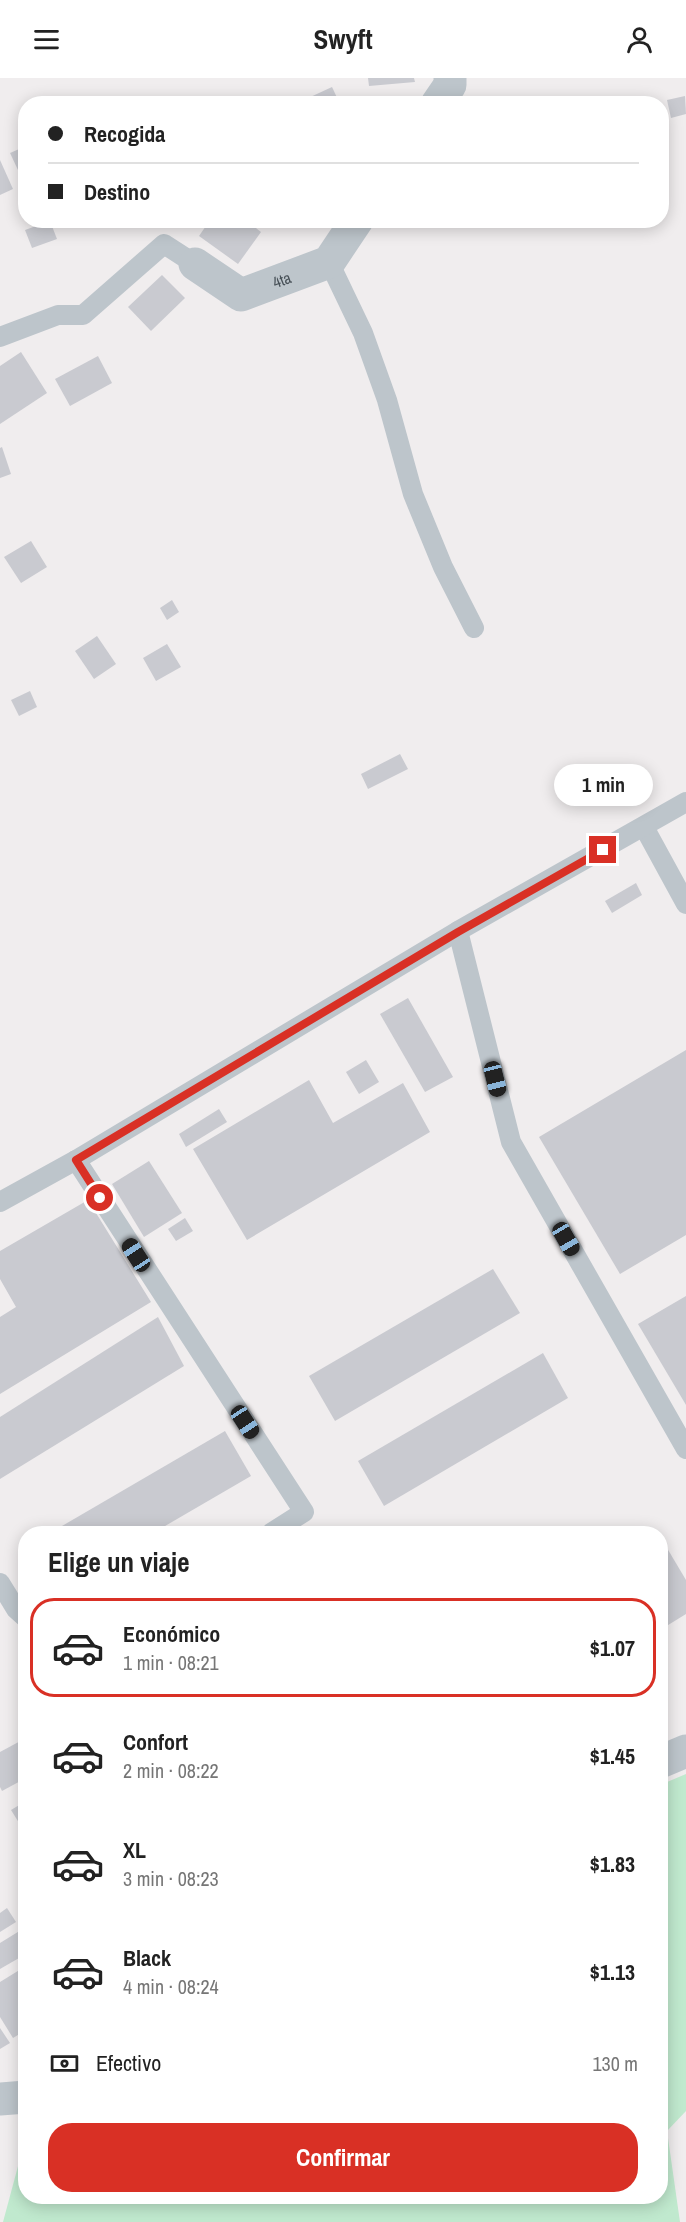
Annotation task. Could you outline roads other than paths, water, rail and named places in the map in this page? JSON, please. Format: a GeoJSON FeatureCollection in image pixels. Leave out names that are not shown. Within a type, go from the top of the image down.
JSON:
{"type":"FeatureCollection","features":[{"type":"Feature","properties":{"kind":"street"},"geometry":{"type":"LineString","coordinates":[[442,96],[450,85],[450,78]]}},
{"type":"Feature","properties":{"kind":"street"},"geometry":{"type":"LineString","coordinates":[[329,262],[352,228]]}},
{"type":"Feature","properties":{"kind":"street","name":"4ta"},"geometry":{"type":"LineString","coordinates":[[195,264],[241,295],[329,262]]}},
{"type":"Feature","properties":{"kind":"street"},"geometry":{"type":"LineString","coordinates":[[668,1759],[686,1751]]}},
{"type":"Feature","properties":{"kind":"street"},"geometry":{"type":"LineString","coordinates":[[0,2099],[18,2098]]}},
{"type":"Feature","properties":{"kind":"lane"},"geometry":{"type":"LineString","coordinates":[[0,337],[58,315],[83,315],[164,244],[195,264]]}},
{"type":"Feature","properties":{"kind":"lane"},"geometry":{"type":"LineString","coordinates":[[329,262],[363,333],[387,400],[413,494],[443,567],[474,628]]}},
{"type":"Feature","properties":{"kind":"lane"},"geometry":{"type":"LineString","coordinates":[[0,1202],[76,1160],[458,932],[686,802]]}},
{"type":"Feature","properties":{"kind":"lane"},"geometry":{"type":"LineString","coordinates":[[644,827],[686,904]]}},
{"type":"Feature","properties":{"kind":"lane"},"geometry":{"type":"LineString","coordinates":[[458,932],[511,1142],[686,1449]]}},
{"type":"Feature","properties":{"kind":"lane"},"geometry":{"type":"LineString","coordinates":[[76,1160],[304,1512],[282,1526]]}},
{"type":"Feature","properties":{"kind":"lane"},"geometry":{"type":"LineString","coordinates":[[0,1583],[18,1611]]}}]}
